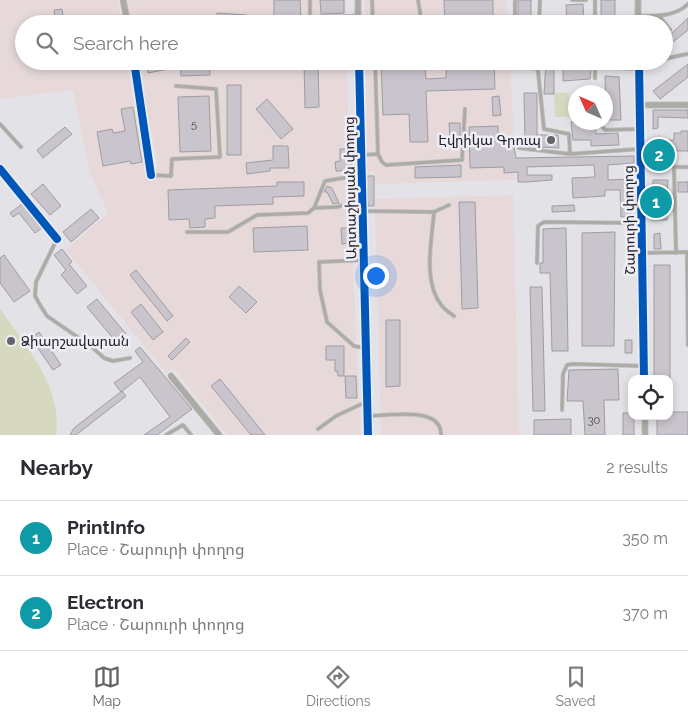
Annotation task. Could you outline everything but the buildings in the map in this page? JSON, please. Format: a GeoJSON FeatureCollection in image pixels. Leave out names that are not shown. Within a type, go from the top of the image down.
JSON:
{"type":"FeatureCollection","features":[{"type":"Feature","properties":{"kind":"street"},"geometry":{"type":"LineString","coordinates":[[123,0],[126,15]]}},
{"type":"Feature","properties":{"kind":"street"},"geometry":{"type":"LineString","coordinates":[[358,0],[358,15]]}},
{"type":"Feature","properties":{"kind":"street"},"geometry":{"type":"LineString","coordinates":[[638,0],[638,15]]}},
{"type":"Feature","properties":{"kind":"street"},"geometry":{"type":"LineString","coordinates":[[135,70],[151,175]]}},
{"type":"Feature","properties":{"kind":"street","name":"Արտաշիսյան փողոց"},"geometry":{"type":"LineString","coordinates":[[359,70],[368,435]]}},
{"type":"Feature","properties":{"kind":"street","name":"Շարուրի փողոց"},"geometry":{"type":"LineString","coordinates":[[639,70],[644,375]]}},
{"type":"Feature","properties":{"kind":"street"},"geometry":{"type":"LineString","coordinates":[[640,105],[688,105]]}},
{"type":"Feature","properties":{"kind":"street"},"geometry":{"type":"LineString","coordinates":[[0,169],[57,239]]}},
{"type":"Feature","properties":{"kind":"street"},"geometry":{"type":"LineString","coordinates":[[171,376],[219,435]]}},
{"type":"Feature","properties":{"kind":"street"},"geometry":{"type":"LineString","coordinates":[[645,420],[646,435]]}},
{"type":"Feature","properties":{"kind":"lane"},"geometry":{"type":"LineString","coordinates":[[310,0],[310,15]]}},
{"type":"Feature","properties":{"kind":"lane"},"geometry":{"type":"LineString","coordinates":[[372,0],[373,15]]}},
{"type":"Feature","properties":{"kind":"lane"},"geometry":{"type":"LineString","coordinates":[[418,0],[420,15]]}},
{"type":"Feature","properties":{"kind":"lane"},"geometry":{"type":"LineString","coordinates":[[515,0],[515,15]]}},
{"type":"Feature","properties":{"kind":"lane"},"geometry":{"type":"LineString","coordinates":[[539,15],[540,0]]}},
{"type":"Feature","properties":{"kind":"lane"},"geometry":{"type":"LineString","coordinates":[[572,0],[586,0]]}},
{"type":"Feature","properties":{"kind":"lane"},"geometry":{"type":"LineString","coordinates":[[595,0],[595,15]]}},
{"type":"Feature","properties":{"kind":"lane"},"geometry":{"type":"LineString","coordinates":[[663,15],[677,12],[688,4]]}},
{"type":"Feature","properties":{"kind":"lane"},"geometry":{"type":"LineString","coordinates":[[673,57],[687,54]]}},
{"type":"Feature","properties":{"kind":"lane"},"geometry":{"type":"LineString","coordinates":[[374,70],[378,154],[386,165],[462,160],[465,109]]}},
{"type":"Feature","properties":{"kind":"lane"},"geometry":{"type":"LineString","coordinates":[[538,70],[544,129],[569,134],[570,154]]}},
{"type":"Feature","properties":{"kind":"lane"},"geometry":{"type":"LineString","coordinates":[[595,70],[595,78]]}},
{"type":"Feature","properties":{"kind":"lane"},"geometry":{"type":"LineString","coordinates":[[151,175],[171,176],[172,159],[220,157],[216,89],[176,86]]}},
{"type":"Feature","properties":{"kind":"lane"},"geometry":{"type":"LineString","coordinates":[[0,124],[21,147]]}},
{"type":"Feature","properties":{"kind":"lane"},"geometry":{"type":"LineString","coordinates":[[613,130],[640,129]]}},
{"type":"Feature","properties":{"kind":"lane"},"geometry":{"type":"LineString","coordinates":[[519,148],[570,154],[640,149]]}},
{"type":"Feature","properties":{"kind":"lane"},"geometry":{"type":"LineString","coordinates":[[361,155],[378,154]]}},
{"type":"Feature","properties":{"kind":"lane"},"geometry":{"type":"LineString","coordinates":[[676,253],[674,167],[688,167]]}},
{"type":"Feature","properties":{"kind":"lane"},"geometry":{"type":"LineString","coordinates":[[187,232],[228,232],[257,215],[308,213],[314,208],[325,181],[362,175]]}},
{"type":"Feature","properties":{"kind":"lane"},"geometry":{"type":"LineString","coordinates":[[314,208],[337,207],[362,200]]}},
{"type":"Feature","properties":{"kind":"lane"},"geometry":{"type":"LineString","coordinates":[[363,211],[434,212],[448,204]]}},
{"type":"Feature","properties":{"kind":"lane"},"geometry":{"type":"LineString","coordinates":[[434,212],[430,267],[434,289],[441,306],[454,316]]}},
{"type":"Feature","properties":{"kind":"lane"},"geometry":{"type":"LineString","coordinates":[[537,263],[538,226],[544,222],[642,223]]}},
{"type":"Feature","properties":{"kind":"lane"},"geometry":{"type":"LineString","coordinates":[[57,239],[36,282],[35,296],[40,305],[47,316],[92,347],[104,358],[113,360],[130,358]]}},
{"type":"Feature","properties":{"kind":"lane"},"geometry":{"type":"LineString","coordinates":[[642,253],[687,252],[688,345]]}},
{"type":"Feature","properties":{"kind":"lane"},"geometry":{"type":"LineString","coordinates":[[364,260],[319,262],[320,290],[327,322],[354,346],[366,348]]}},
{"type":"Feature","properties":{"kind":"lane"},"geometry":{"type":"LineString","coordinates":[[562,410],[563,374],[567,365],[644,366]]}},
{"type":"Feature","properties":{"kind":"lane"},"geometry":{"type":"LineString","coordinates":[[318,429],[336,416],[367,402]]}},
{"type":"Feature","properties":{"kind":"lane"},"geometry":{"type":"LineString","coordinates":[[367,416],[419,414],[430,417],[437,422],[441,435]]}},
{"type":"Feature","properties":{"kind":"lane"},"geometry":{"type":"LineString","coordinates":[[166,435],[183,424],[191,435]]}},
{"type":"Feature","properties":{"kind":"shaded area"},"geometry":{"type":"Polygon","coordinates":[[[0,0],[118,0],[120,15],[15,15],[15,70],[128,70],[145,169],[158,167],[139,70],[347,70],[351,227],[361,435],[227,435],[174,369],[166,373],[66,250],[108,213],[89,170],[73,90],[0,99],[0,0]]]}},
{"type":"Feature","properties":{"kind":"shaded area"},"geometry":{"type":"Polygon","coordinates":[[[125,0],[346,0],[346,15],[128,15],[125,0]]]}},
{"type":"Feature","properties":{"kind":"shaded area"},"geometry":{"type":"Polygon","coordinates":[[[365,0],[507,0],[508,15],[365,15],[365,0]]]}},
{"type":"Feature","properties":{"kind":"shaded area"},"geometry":{"type":"Polygon","coordinates":[[[366,70],[510,70],[516,180],[375,184],[375,172],[366,171],[366,70]]]}},
{"type":"Feature","properties":{"kind":"shaded area"},"geometry":{"type":"Polygon","coordinates":[[[513,195],[519,435],[381,435],[375,199],[513,195]]]}},
{"type":"Feature","properties":{"kind":"green space"},"geometry":{"type":"Polygon","coordinates":[[[554,93],[568,93],[568,117],[555,117],[554,93]]]}},
{"type":"Feature","properties":{"kind":"green space","name":"Ձիարշավարան"},"geometry":{"type":"Polygon","coordinates":[[[0,308],[31,352],[48,383],[57,417],[56,435],[0,435],[0,308]]]}},
{"type":"Feature","properties":{"kind":"cycle path"},"geometry":{"type":"LineString","coordinates":[[135,70],[151,175]]}},
{"type":"Feature","properties":{"kind":"cycle path"},"geometry":{"type":"LineString","coordinates":[[359,70],[368,435]]}},
{"type":"Feature","properties":{"kind":"cycle path"},"geometry":{"type":"LineString","coordinates":[[639,70],[644,375]]}},
{"type":"Feature","properties":{"kind":"cycle path"},"geometry":{"type":"LineString","coordinates":[[0,169],[57,239]]}},
{"type":"Feature","properties":{"kind":"place","name":"Էվրիկա Գրուպ"},"geometry":{"type":"Point","coordinates":[551,140]}},
{"type":"Feature","properties":{"kind":"place","name":"Electron"},"geometry":{"type":"Point","coordinates":[659,155]}},
{"type":"Feature","properties":{"kind":"place","name":"PrintInfo"},"geometry":{"type":"Point","coordinates":[656,202]}},
{"type":"Feature","properties":{"kind":"place","name":"Ձիարշավարան"},"geometry":{"type":"Point","coordinates":[11,341]}}]}
